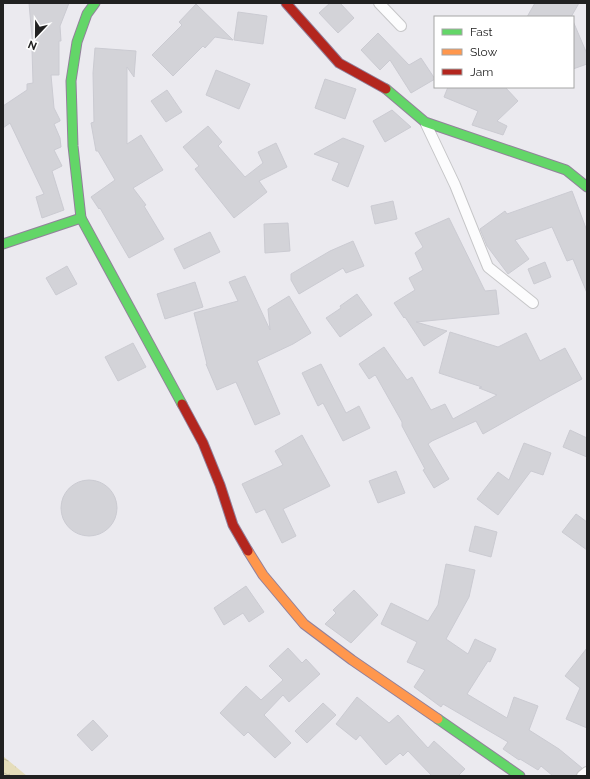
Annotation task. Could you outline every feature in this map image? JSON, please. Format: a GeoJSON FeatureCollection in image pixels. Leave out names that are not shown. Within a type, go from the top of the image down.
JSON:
{"type":"FeatureCollection","features":[{"type":"Feature","properties":{"kind":"street"},"geometry":{"type":"LineString","coordinates":[[95,3],[87,14],[76,42],[71,81],[73,146],[82,218],[203,443],[220,485],[233,525],[264,575],[304,624],[352,660],[520,776]]}},
{"type":"Feature","properties":{"kind":"street"},"geometry":{"type":"LineString","coordinates":[[286,3],[339,63],[387,89],[425,122],[566,170],[587,186]]}},
{"type":"Feature","properties":{"kind":"street"},"geometry":{"type":"LineString","coordinates":[[3,244],[82,218]]}},
{"type":"Feature","properties":{"kind":"lane"},"geometry":{"type":"LineString","coordinates":[[379,3],[402,26]]}},
{"type":"Feature","properties":{"kind":"lane"},"geometry":{"type":"LineString","coordinates":[[425,122],[455,185],[488,267],[533,303]]}},
{"type":"Feature","properties":{"kind":"lane"},"geometry":{"type":"LineString","coordinates":[[582,776],[587,772]]}},
{"type":"Feature","properties":{"kind":"water"},"geometry":{"type":"Polygon","coordinates":[[[3,756],[27,776],[3,776],[3,756]]]}},
{"type":"Feature","properties":{"kind":"building"},"geometry":{"type":"Polygon","coordinates":[[[29,3],[69,3],[60,26],[61,41],[59,41],[59,75],[51,75],[54,108],[60,120],[54,124],[60,138],[61,147],[54,150],[62,166],[52,171],[64,210],[42,218],[36,197],[44,194],[10,123],[3,128],[3,106],[27,90],[27,84],[33,83],[33,49],[29,3]]]}},
{"type":"Feature","properties":{"kind":"building"},"geometry":{"type":"Polygon","coordinates":[[[330,3],[340,3],[354,18],[338,33],[319,13],[330,3]]]}},
{"type":"Feature","properties":{"kind":"building"},"geometry":{"type":"Polygon","coordinates":[[[535,3],[579,3],[572,16],[528,16],[535,3]]]}},
{"type":"Feature","properties":{"kind":"building"},"geometry":{"type":"Polygon","coordinates":[[[196,4],[233,40],[215,37],[205,48],[203,46],[173,76],[152,55],[182,25],[179,22],[196,4]]]}},
{"type":"Feature","properties":{"kind":"building"},"geometry":{"type":"Polygon","coordinates":[[[238,12],[267,16],[263,44],[234,40],[238,12]]]}},
{"type":"Feature","properties":{"kind":"building"},"geometry":{"type":"Polygon","coordinates":[[[574,23],[587,54],[587,64],[574,69],[574,23]]]}},
{"type":"Feature","properties":{"kind":"building"},"geometry":{"type":"Polygon","coordinates":[[[378,33],[409,65],[421,58],[434,80],[411,93],[390,60],[380,70],[361,50],[378,33]]]}},
{"type":"Feature","properties":{"kind":"building"},"geometry":{"type":"Polygon","coordinates":[[[95,48],[136,51],[134,77],[127,67],[127,144],[141,135],[163,170],[133,188],[146,205],[144,206],[164,239],[129,258],[100,208],[99,209],[91,197],[115,180],[98,151],[96,151],[91,123],[94,122],[93,73],[95,48]]]}},
{"type":"Feature","properties":{"kind":"building"},"geometry":{"type":"Polygon","coordinates":[[[216,70],[250,84],[239,109],[206,95],[216,70]]]}},
{"type":"Feature","properties":{"kind":"building"},"geometry":{"type":"Polygon","coordinates":[[[325,79],[356,89],[345,119],[315,108],[325,79]]]}},
{"type":"Feature","properties":{"kind":"building"},"geometry":{"type":"Polygon","coordinates":[[[448,88],[506,88],[518,101],[497,121],[507,126],[503,135],[472,125],[478,111],[444,97],[448,88]]]}},
{"type":"Feature","properties":{"kind":"building"},"geometry":{"type":"Polygon","coordinates":[[[167,90],[182,112],[166,122],[151,101],[167,90]]]}},
{"type":"Feature","properties":{"kind":"building"},"geometry":{"type":"Polygon","coordinates":[[[392,110],[411,127],[385,142],[373,121],[392,110]]]}},
{"type":"Feature","properties":{"kind":"building"},"geometry":{"type":"Polygon","coordinates":[[[208,126],[222,142],[218,146],[245,177],[263,163],[258,152],[276,143],[287,167],[259,181],[267,192],[234,218],[195,169],[199,166],[183,147],[208,126]]]}},
{"type":"Feature","properties":{"kind":"building"},"geometry":{"type":"Polygon","coordinates":[[[343,138],[364,146],[348,187],[332,180],[339,163],[314,154],[343,138]]]}},
{"type":"Feature","properties":{"kind":"building"},"geometry":{"type":"Polygon","coordinates":[[[572,191],[587,231],[587,293],[573,259],[567,261],[552,227],[515,240],[529,259],[508,274],[487,246],[480,229],[505,211],[507,214],[572,191]]]}},
{"type":"Feature","properties":{"kind":"building"},"geometry":{"type":"Polygon","coordinates":[[[393,201],[397,219],[375,224],[371,206],[393,201]]]}},
{"type":"Feature","properties":{"kind":"building"},"geometry":{"type":"Polygon","coordinates":[[[449,218],[485,291],[496,290],[499,314],[416,322],[447,331],[424,346],[394,303],[415,290],[409,278],[423,270],[415,253],[423,247],[415,233],[449,218]]]}},
{"type":"Feature","properties":{"kind":"building"},"geometry":{"type":"Polygon","coordinates":[[[288,223],[290,251],[265,253],[264,224],[288,223]]]}},
{"type":"Feature","properties":{"kind":"building"},"geometry":{"type":"Polygon","coordinates":[[[210,232],[220,252],[184,269],[174,249],[210,232]]]}},
{"type":"Feature","properties":{"kind":"building"},"geometry":{"type":"Polygon","coordinates":[[[353,241],[364,266],[346,273],[343,268],[299,294],[291,280],[291,274],[330,251],[353,241]]]}},
{"type":"Feature","properties":{"kind":"building"},"geometry":{"type":"Polygon","coordinates":[[[545,262],[551,277],[534,284],[528,269],[545,262]]]}},
{"type":"Feature","properties":{"kind":"building"},"geometry":{"type":"Polygon","coordinates":[[[67,266],[77,284],[56,295],[46,278],[67,266]]]}},
{"type":"Feature","properties":{"kind":"building"},"geometry":{"type":"Polygon","coordinates":[[[245,276],[270,330],[268,309],[289,296],[311,333],[293,344],[257,361],[280,414],[255,425],[236,382],[217,390],[206,364],[194,313],[238,301],[229,282],[245,276]]]}},
{"type":"Feature","properties":{"kind":"building"},"geometry":{"type":"Polygon","coordinates":[[[195,282],[203,307],[165,319],[157,294],[195,282]]]}},
{"type":"Feature","properties":{"kind":"building"},"geometry":{"type":"Polygon","coordinates":[[[357,294],[372,315],[340,337],[326,318],[341,308],[340,306],[357,294]]]}},
{"type":"Feature","properties":{"kind":"building"},"geometry":{"type":"Polygon","coordinates":[[[450,332],[498,347],[526,333],[540,361],[565,348],[582,379],[483,434],[476,421],[432,441],[428,444],[449,479],[434,488],[423,470],[425,469],[402,426],[402,422],[376,376],[375,375],[369,379],[359,364],[384,347],[407,380],[412,377],[431,410],[445,404],[453,419],[497,395],[479,388],[482,387],[439,373],[450,332]]]}},
{"type":"Feature","properties":{"kind":"building"},"geometry":{"type":"Polygon","coordinates":[[[133,343],[146,367],[118,381],[105,357],[133,343]]]}},
{"type":"Feature","properties":{"kind":"building"},"geometry":{"type":"Polygon","coordinates":[[[321,364],[346,413],[359,406],[370,428],[343,441],[323,403],[318,406],[302,373],[321,364]]]}},
{"type":"Feature","properties":{"kind":"building"},"geometry":{"type":"Polygon","coordinates":[[[570,430],[587,438],[587,457],[563,447],[570,430]]]}},
{"type":"Feature","properties":{"kind":"building"},"geometry":{"type":"Polygon","coordinates":[[[302,435],[330,486],[283,509],[296,536],[282,543],[265,509],[256,513],[242,484],[283,465],[275,451],[302,435]]]}},
{"type":"Feature","properties":{"kind":"building"},"geometry":{"type":"Polygon","coordinates":[[[524,443],[551,453],[543,475],[531,471],[498,515],[477,499],[498,472],[509,480],[524,443]]]}},
{"type":"Feature","properties":{"kind":"building"},"geometry":{"type":"Polygon","coordinates":[[[396,471],[405,493],[378,503],[369,481],[396,471]]]}},
{"type":"Feature","properties":{"kind":"building"},"geometry":{"type":"Polygon","coordinates":[[[89,480],[104,485],[112,493],[117,508],[112,523],[104,531],[89,536],[74,531],[66,523],[61,508],[66,493],[74,485],[89,480]]]}},
{"type":"Feature","properties":{"kind":"building"},"geometry":{"type":"Polygon","coordinates":[[[576,514],[587,522],[587,550],[562,532],[576,514]]]}},
{"type":"Feature","properties":{"kind":"building"},"geometry":{"type":"Polygon","coordinates":[[[475,526],[497,532],[491,557],[469,551],[475,526]]]}},
{"type":"Feature","properties":{"kind":"building"},"geometry":{"type":"Polygon","coordinates":[[[446,564],[475,570],[469,597],[446,639],[468,654],[475,639],[496,649],[490,662],[488,661],[467,694],[507,718],[514,697],[538,706],[529,730],[559,749],[582,768],[575,776],[553,776],[541,766],[538,770],[520,759],[519,760],[503,749],[508,742],[443,704],[441,707],[414,687],[425,670],[407,662],[417,642],[381,624],[391,603],[428,621],[438,605],[446,564]]]}},
{"type":"Feature","properties":{"kind":"building"},"geometry":{"type":"Polygon","coordinates":[[[246,586],[264,612],[249,622],[243,613],[224,625],[214,608],[246,586]]]}},
{"type":"Feature","properties":{"kind":"building"},"geometry":{"type":"Polygon","coordinates":[[[354,590],[378,615],[351,643],[325,624],[336,613],[333,610],[354,590]]]}},
{"type":"Feature","properties":{"kind":"building"},"geometry":{"type":"Polygon","coordinates":[[[288,648],[302,663],[306,659],[320,674],[289,702],[283,695],[264,715],[291,743],[275,758],[248,732],[244,736],[220,713],[246,686],[261,700],[283,680],[269,666],[288,648]]]}},
{"type":"Feature","properties":{"kind":"building"},"geometry":{"type":"Polygon","coordinates":[[[587,648],[587,728],[566,719],[580,688],[565,676],[587,648]]]}},
{"type":"Feature","properties":{"kind":"building"},"geometry":{"type":"Polygon","coordinates":[[[357,697],[389,723],[398,715],[428,748],[434,741],[465,769],[458,776],[432,776],[408,751],[403,756],[400,753],[386,765],[360,735],[356,740],[336,724],[357,697]]]}},
{"type":"Feature","properties":{"kind":"building"},"geometry":{"type":"Polygon","coordinates":[[[323,703],[336,715],[307,743],[295,731],[323,703]]]}},
{"type":"Feature","properties":{"kind":"building"},"geometry":{"type":"Polygon","coordinates":[[[93,720],[108,736],[92,751],[77,735],[93,720]]]}},
{"type":"Feature","properties":{"kind":"traffic: fast"},"geometry":{"type":"LineString","coordinates":[[95,3],[87,14],[77,42],[71,81],[73,146],[81,218],[182,404]]}},
{"type":"Feature","properties":{"kind":"traffic: fast"},"geometry":{"type":"LineString","coordinates":[[386,89],[425,122],[566,170],[587,187]]}},
{"type":"Feature","properties":{"kind":"traffic: fast"},"geometry":{"type":"LineString","coordinates":[[3,244],[81,218]]}},
{"type":"Feature","properties":{"kind":"traffic: fast"},"geometry":{"type":"LineString","coordinates":[[438,719],[520,776]]}},
{"type":"Feature","properties":{"kind":"traffic: slow"},"geometry":{"type":"LineString","coordinates":[[248,551],[263,575],[304,624],[352,660],[438,719]]}},
{"type":"Feature","properties":{"kind":"traffic: jam"},"geometry":{"type":"LineString","coordinates":[[286,3],[339,63],[386,89]]}},
{"type":"Feature","properties":{"kind":"traffic: jam"},"geometry":{"type":"LineString","coordinates":[[182,404],[203,443],[220,485],[233,525],[248,551]]}}]}
